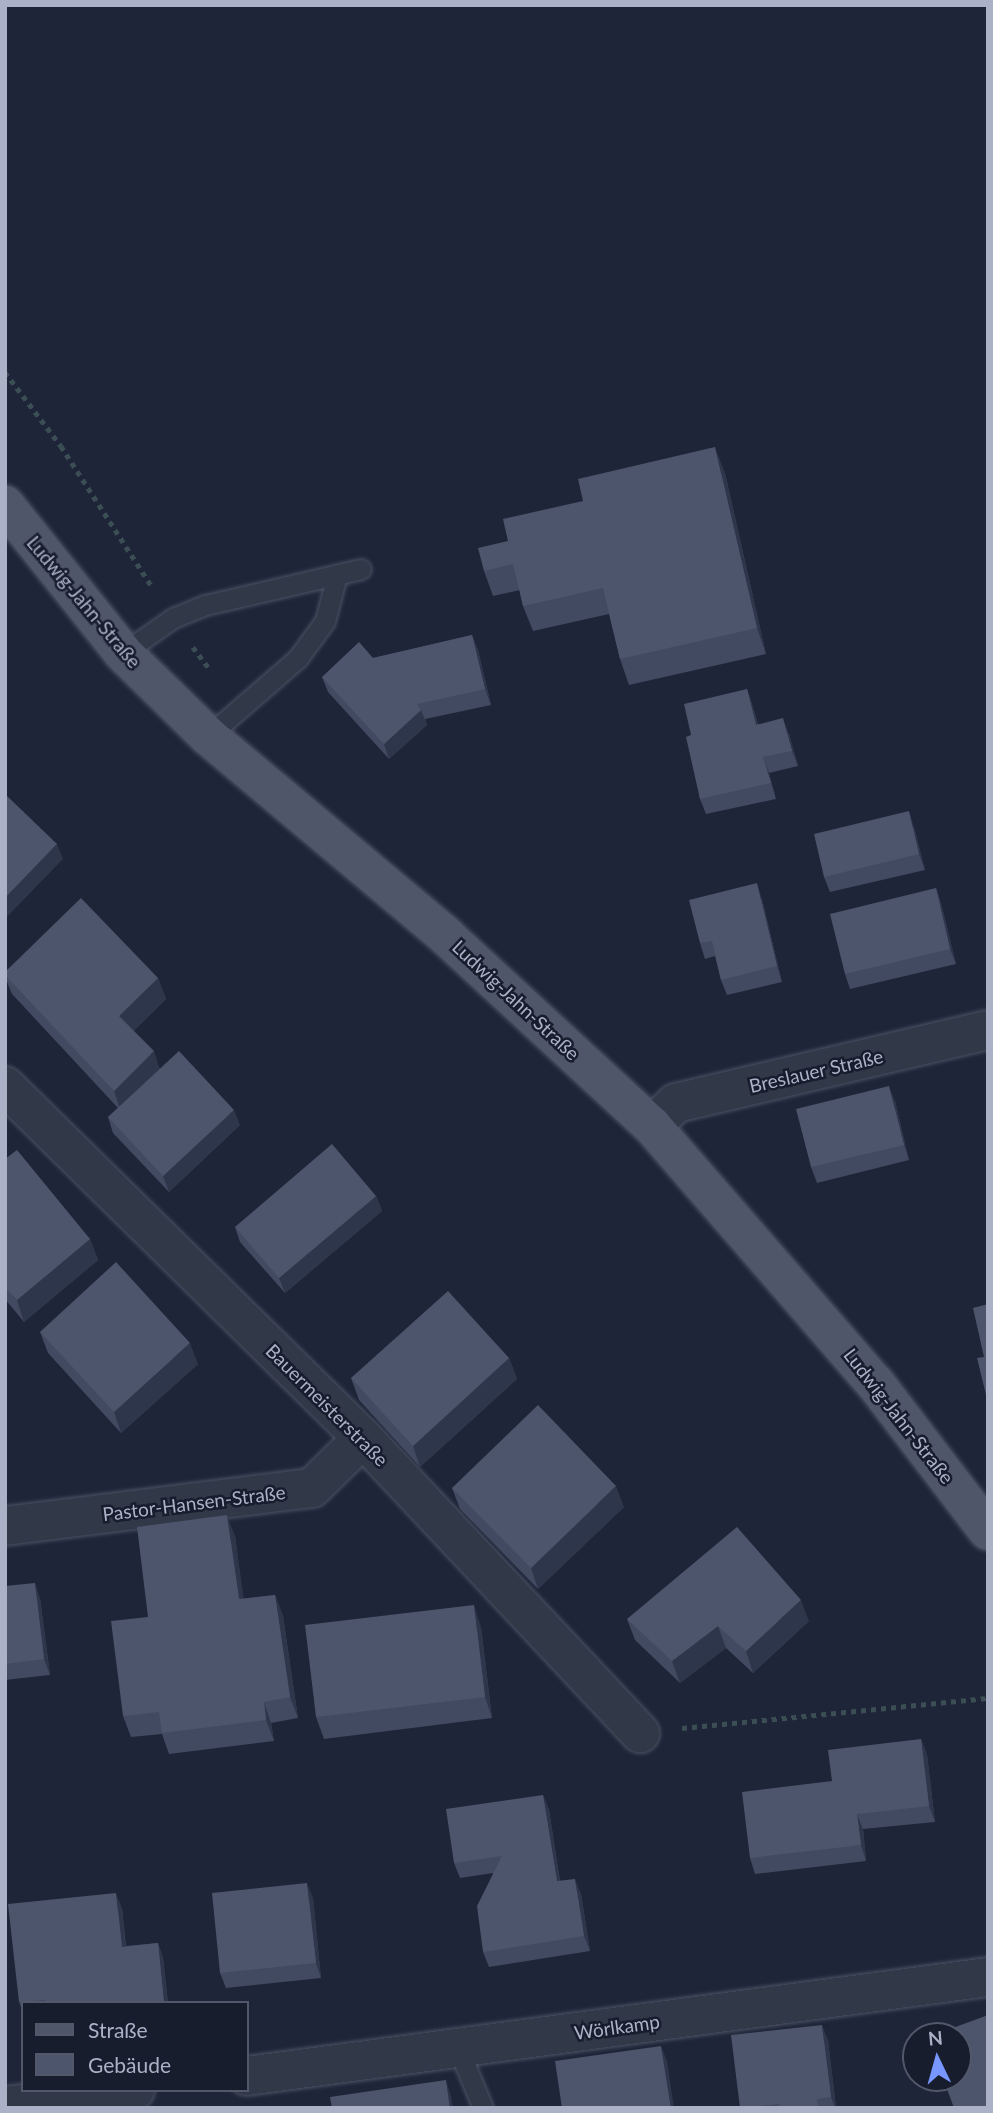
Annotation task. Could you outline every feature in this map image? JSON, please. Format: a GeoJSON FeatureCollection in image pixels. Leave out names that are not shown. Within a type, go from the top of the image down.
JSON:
{"type":"FeatureCollection","features":[{"type":"Feature","properties":{"kind":"main road","name":"Ludwig-Jahn-Straße"},"geometry":{"type":"LineString","coordinates":[[5,506],[122,653],[208,736],[446,936],[653,1126],[875,1383],[988,1531]]}},
{"type":"Feature","properties":{"kind":"street","name":"Breslauer Straße"},"geometry":{"type":"LineString","coordinates":[[653,1126],[676,1103],[988,1030]]}},
{"type":"Feature","properties":{"kind":"street","name":"Bauermeisterstraße"},"geometry":{"type":"LineString","coordinates":[[5,1086],[363,1438],[640,1733]]}},
{"type":"Feature","properties":{"kind":"street","name":"Pastor-Hansen-Straße"},"geometry":{"type":"LineString","coordinates":[[5,1526],[313,1488],[363,1438]]}},
{"type":"Feature","properties":{"kind":"street","name":"Wörlkamp"},"geometry":{"type":"LineString","coordinates":[[248,2076],[988,1977]]}},
{"type":"Feature","properties":{"kind":"street"},"geometry":{"type":"LineString","coordinates":[[30,2106],[122,2092]]}},
{"type":"Feature","properties":{"kind":"lane"},"geometry":{"type":"LineString","coordinates":[[122,653],[173,618],[205,605],[361,569]]}},
{"type":"Feature","properties":{"kind":"lane"},"geometry":{"type":"LineString","coordinates":[[208,736],[298,659],[326,621],[337,575]]}},
{"type":"Feature","properties":{"kind":"lane"},"geometry":{"type":"LineString","coordinates":[[458,2048],[483,2108]]}},
{"type":"Feature","properties":{"kind":"path"},"geometry":{"type":"LineString","coordinates":[[5,372],[61,446],[173,618]]}},
{"type":"Feature","properties":{"kind":"path"},"geometry":{"type":"LineString","coordinates":[[640,1733],[988,1698]]}},
{"type":"Feature","properties":{"kind":"building"},"geometry":{"type":"Polygon","coordinates":[[[715,447],[757,628],[620,659],[603,588],[523,606],[513,564],[484,571],[478,548],[508,541],[503,519],[583,501],[578,479],[715,447]]]}},
{"type":"Feature","properties":{"kind":"building"},"geometry":{"type":"Polygon","coordinates":[[[472,635],[485,689],[417,704],[421,710],[384,744],[322,677],[359,642],[373,658],[472,635]]]}},
{"type":"Feature","properties":{"kind":"building"},"geometry":{"type":"Polygon","coordinates":[[[747,689],[756,725],[783,718],[792,751],[763,757],[771,783],[700,799],[686,737],[691,735],[684,704],[747,689]]]}},
{"type":"Feature","properties":{"kind":"building"},"geometry":{"type":"Polygon","coordinates":[[[5,794],[57,844],[5,898],[5,794]]]}},
{"type":"Feature","properties":{"kind":"building"},"geometry":{"type":"Polygon","coordinates":[[[909,811],[919,854],[824,877],[814,834],[909,811]]]}},
{"type":"Feature","properties":{"kind":"building"},"geometry":{"type":"Polygon","coordinates":[[[757,883],[777,966],[721,980],[712,941],[700,943],[689,900],[757,883]]]}},
{"type":"Feature","properties":{"kind":"building"},"geometry":{"type":"Polygon","coordinates":[[[936,888],[950,949],[845,974],[830,914],[936,888]]]}},
{"type":"Feature","properties":{"kind":"building"},"geometry":{"type":"Polygon","coordinates":[[[81,898],[158,978],[119,1016],[154,1051],[114,1091],[5,975],[5,972],[81,898]]]}},
{"type":"Feature","properties":{"kind":"building"},"geometry":{"type":"Polygon","coordinates":[[[179,1051],[234,1110],[163,1176],[108,1117],[179,1051]]]}},
{"type":"Feature","properties":{"kind":"building"},"geometry":{"type":"Polygon","coordinates":[[[889,1086],[904,1145],[811,1167],[796,1109],[889,1086]]]}},
{"type":"Feature","properties":{"kind":"building"},"geometry":{"type":"Polygon","coordinates":[[[332,1144],[376,1196],[279,1278],[235,1227],[332,1144]]]}},
{"type":"Feature","properties":{"kind":"building"},"geometry":{"type":"Polygon","coordinates":[[[17,1150],[90,1239],[17,1300],[5,1287],[5,1159],[17,1150]]]}},
{"type":"Feature","properties":{"kind":"building"},"geometry":{"type":"Polygon","coordinates":[[[116,1262],[190,1343],[114,1412],[40,1332],[116,1262]]]}},
{"type":"Feature","properties":{"kind":"building"},"geometry":{"type":"Polygon","coordinates":[[[448,1291],[509,1358],[413,1446],[351,1378],[448,1291]]]}},
{"type":"Feature","properties":{"kind":"building"},"geometry":{"type":"Polygon","coordinates":[[[988,1304],[988,1403],[977,1358],[984,1357],[973,1308],[988,1304]]]}},
{"type":"Feature","properties":{"kind":"building"},"geometry":{"type":"Polygon","coordinates":[[[538,1405],[616,1486],[531,1568],[452,1488],[538,1405]]]}},
{"type":"Feature","properties":{"kind":"building"},"geometry":{"type":"Polygon","coordinates":[[[227,1515],[239,1599],[275,1595],[290,1697],[264,1702],[266,1720],[162,1733],[159,1712],[123,1716],[111,1621],[148,1617],[137,1527],[227,1515]]]}},
{"type":"Feature","properties":{"kind":"building"},"geometry":{"type":"Polygon","coordinates":[[[737,1527],[801,1600],[746,1651],[718,1626],[672,1661],[627,1619],[737,1527]]]}},
{"type":"Feature","properties":{"kind":"building"},"geometry":{"type":"Polygon","coordinates":[[[35,1583],[44,1659],[5,1664],[5,1586],[35,1583]]]}},
{"type":"Feature","properties":{"kind":"building"},"geometry":{"type":"Polygon","coordinates":[[[474,1605],[485,1697],[316,1717],[305,1625],[474,1605]]]}},
{"type":"Feature","properties":{"kind":"building"},"geometry":{"type":"Polygon","coordinates":[[[921,1739],[929,1806],[857,1814],[861,1845],[750,1858],[742,1792],[832,1781],[828,1750],[921,1739]]]}},
{"type":"Feature","properties":{"kind":"building"},"geometry":{"type":"Polygon","coordinates":[[[543,1795],[557,1881],[575,1879],[584,1936],[483,1952],[477,1906],[502,1856],[454,1863],[446,1809],[543,1795]]]}},
{"type":"Feature","properties":{"kind":"building"},"geometry":{"type":"Polygon","coordinates":[[[307,1883],[316,1963],[220,1973],[212,1893],[307,1883]]]}},
{"type":"Feature","properties":{"kind":"building"},"geometry":{"type":"Polygon","coordinates":[[[116,1893],[122,1947],[158,1943],[164,2001],[19,2002],[8,1904],[116,1893]]]}},
{"type":"Feature","properties":{"kind":"building"},"geometry":{"type":"Polygon","coordinates":[[[988,2015],[988,2108],[954,2108],[948,2092],[972,2092],[972,2022],[969,2022],[988,2015]]]}},
{"type":"Feature","properties":{"kind":"building"},"geometry":{"type":"Polygon","coordinates":[[[822,2025],[831,2097],[817,2099],[818,2108],[780,2108],[779,2104],[740,2108],[731,2035],[822,2025]]]}},
{"type":"Feature","properties":{"kind":"building"},"geometry":{"type":"Polygon","coordinates":[[[661,2046],[671,2108],[562,2108],[555,2061],[661,2046]]]}},
{"type":"Feature","properties":{"kind":"building"},"geometry":{"type":"Polygon","coordinates":[[[446,2080],[450,2108],[332,2108],[330,2097],[446,2080]]]}}]}
